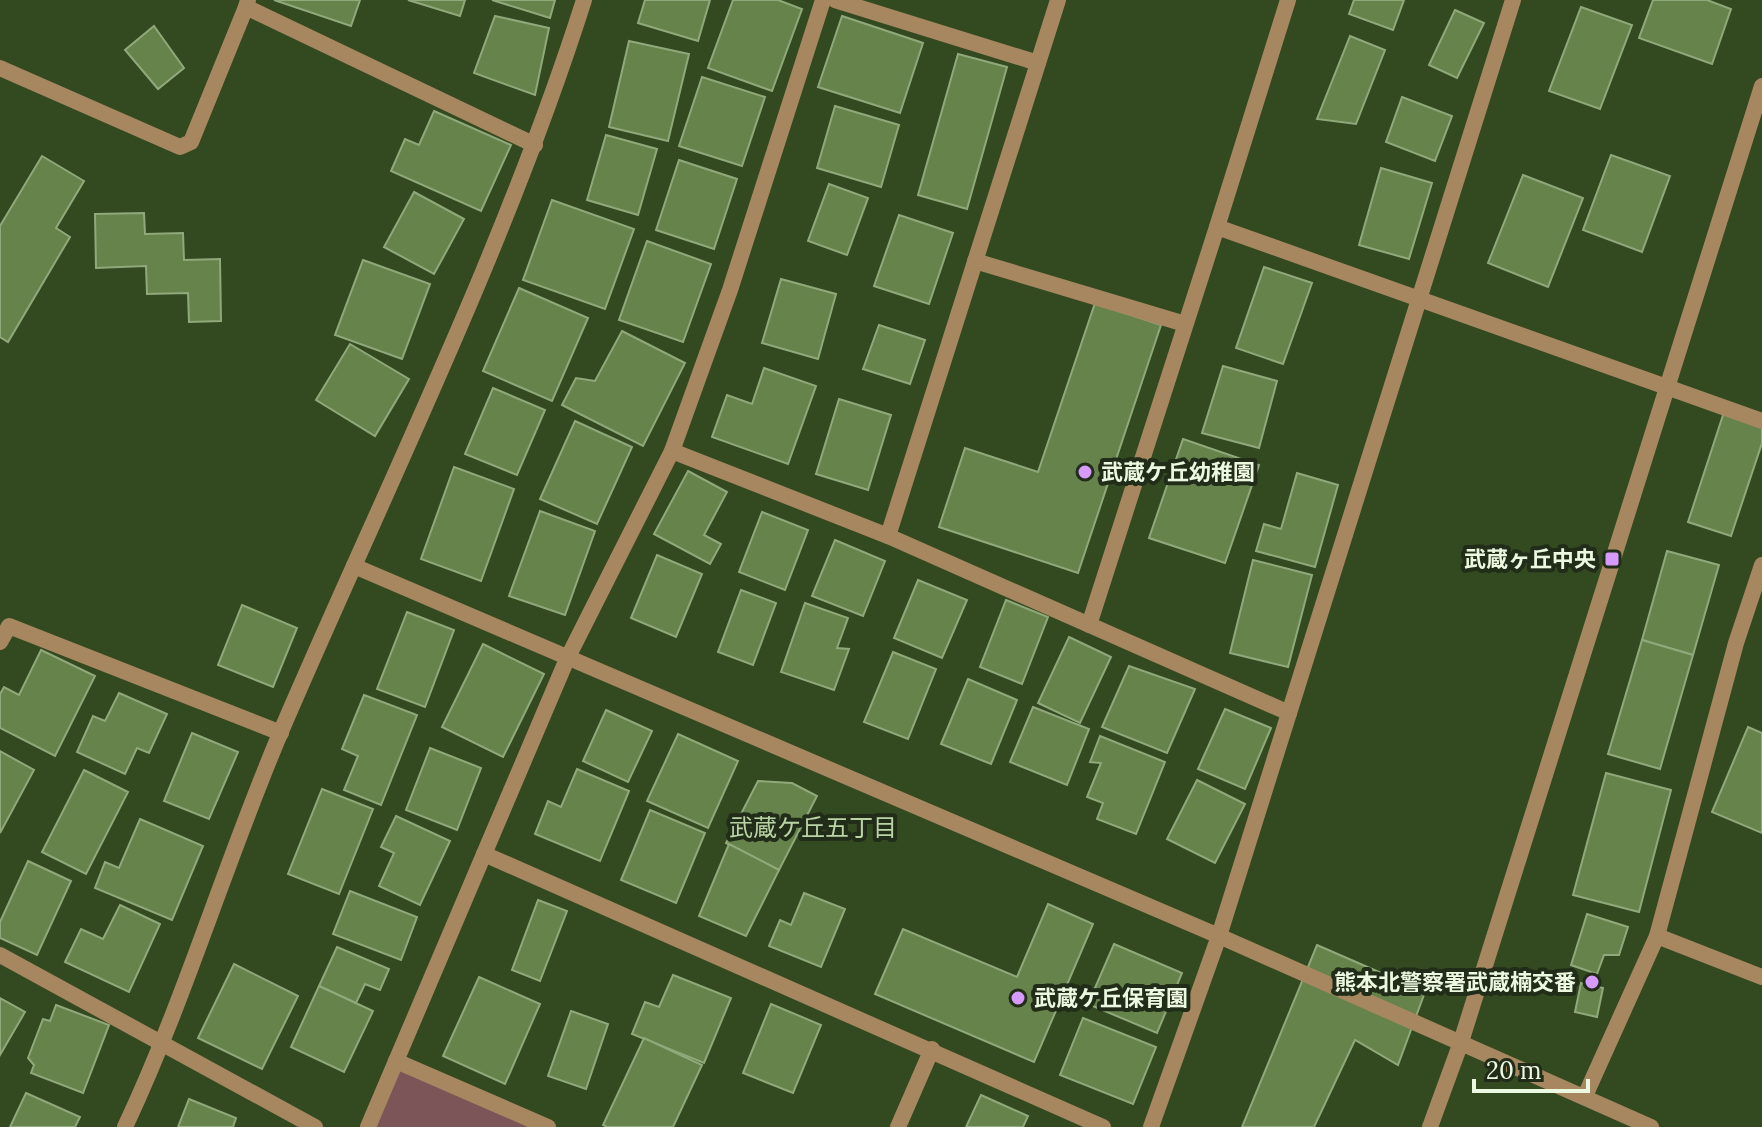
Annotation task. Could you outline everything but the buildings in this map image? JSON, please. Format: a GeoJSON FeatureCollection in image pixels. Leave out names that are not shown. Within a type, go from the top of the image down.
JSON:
{"type":"FeatureCollection","features":[{"type":"Feature","properties":{"kind":"street"},"geometry":{"type":"LineString","coordinates":[[125,1127],[164,1045],[281,733],[487,267],[535,145],[584,0]]}},
{"type":"Feature","properties":{"kind":"street"},"geometry":{"type":"LineString","coordinates":[[368,1127],[567,659],[672,451],[730,290],[823,0]]}},
{"type":"Feature","properties":{"kind":"street"},"geometry":{"type":"LineString","coordinates":[[835,0],[1038,63]]}},
{"type":"Feature","properties":{"kind":"street"},"geometry":{"type":"LineString","coordinates":[[888,536],[1058,0]]}},
{"type":"Feature","properties":{"kind":"street"},"geometry":{"type":"LineString","coordinates":[[1089,625],[1288,0]]}},
{"type":"Feature","properties":{"kind":"street"},"geometry":{"type":"LineString","coordinates":[[1151,1127],[1219,936],[1513,0]]}},
{"type":"Feature","properties":{"kind":"street"},"geometry":{"type":"LineString","coordinates":[[0,68],[180,147],[191,142],[247,4],[535,145]]}},
{"type":"Feature","properties":{"kind":"street"},"geometry":{"type":"LineString","coordinates":[[1430,1127],[1460,1045],[1762,86]]}},
{"type":"Feature","properties":{"kind":"street"},"geometry":{"type":"LineString","coordinates":[[1217,227],[1762,421]]}},
{"type":"Feature","properties":{"kind":"street"},"geometry":{"type":"LineString","coordinates":[[975,261],[1185,324]]}},
{"type":"Feature","properties":{"kind":"street"},"geometry":{"type":"LineString","coordinates":[[672,451],[888,536],[1289,713]]}},
{"type":"Feature","properties":{"kind":"street"},"geometry":{"type":"LineString","coordinates":[[1585,1096],[1657,936],[1736,643],[1762,565]]}},
{"type":"Feature","properties":{"kind":"street"},"geometry":{"type":"LineString","coordinates":[[354,566],[1219,936],[1651,1127]]}},
{"type":"Feature","properties":{"kind":"street"},"geometry":{"type":"LineString","coordinates":[[0,642],[9,626],[281,733]]}},
{"type":"Feature","properties":{"kind":"street"},"geometry":{"type":"LineString","coordinates":[[484,854],[1103,1127]]}},
{"type":"Feature","properties":{"kind":"street"},"geometry":{"type":"LineString","coordinates":[[1657,936],[1762,977]]}},
{"type":"Feature","properties":{"kind":"street"},"geometry":{"type":"LineString","coordinates":[[0,955],[315,1127]]}},
{"type":"Feature","properties":{"kind":"street"},"geometry":{"type":"LineString","coordinates":[[898,1127],[932,1049]]}},
{"type":"Feature","properties":{"kind":"street"},"geometry":{"type":"LineString","coordinates":[[396,1061],[548,1127]]}},
{"type":"Feature","properties":{"kind":"shaded area"},"geometry":{"type":"Polygon","coordinates":[[[396,1061],[548,1127],[368,1127],[396,1061]]]}},
{"type":"Feature","properties":{"kind":"place","name":"武蔵ケ丘幼稚園"},"geometry":{"type":"Point","coordinates":[1085,472]}},
{"type":"Feature","properties":{"kind":"place","name":"武蔵ヶ丘中央"},"geometry":{"type":"Point","coordinates":[1612,559]}},
{"type":"Feature","properties":{"kind":"place","name":"熊本北警察署武蔵楠交番"},"geometry":{"type":"Point","coordinates":[1592,982]}},
{"type":"Feature","properties":{"kind":"place","name":"武蔵ケ丘保育園"},"geometry":{"type":"Point","coordinates":[1018,998]}},
{"type":"Feature","properties":{"kind":"district","name":"武蔵ケ丘五丁目"},"geometry":{"type":"Point","coordinates":[813,828]}}]}
